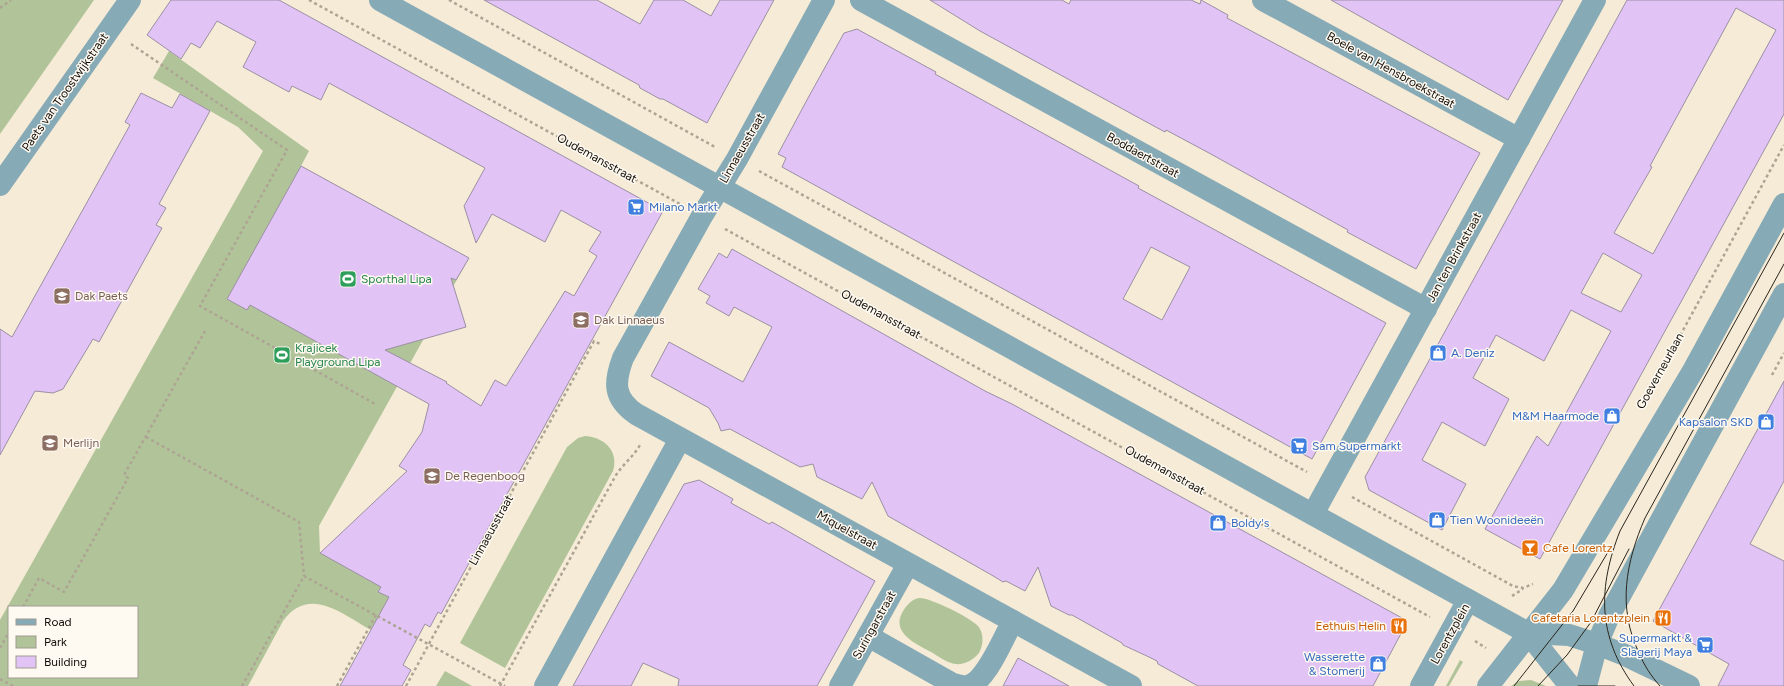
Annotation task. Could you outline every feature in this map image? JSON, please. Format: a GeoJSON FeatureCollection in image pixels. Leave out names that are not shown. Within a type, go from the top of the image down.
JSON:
{"type":"FeatureCollection","features":[{"type":"Feature","properties":{"kind":"street","name":"Paets van Troostwijkstraat"},"geometry":{"type":"LineString","coordinates":[[0,185],[130,0]]}},
{"type":"Feature","properties":{"kind":"street"},"geometry":{"type":"LineString","coordinates":[[380,0],[1468,600]]}},
{"type":"Feature","properties":{"kind":"street","name":"Linnaeusstraat"},"geometry":{"type":"LineString","coordinates":[[680,439],[627,408],[618,394],[617,379],[623,358],[702,216],[737,159],[824,0]]}},
{"type":"Feature","properties":{"kind":"street","name":"Boddaertstraat"},"geometry":{"type":"LineString","coordinates":[[861,0],[1426,309]]}},
{"type":"Feature","properties":{"kind":"street","name":"Boele van Hensbroekstraat"},"geometry":{"type":"LineString","coordinates":[[1263,0],[1519,140]]}},
{"type":"Feature","properties":{"kind":"street","name":"Jan ten Brinkstraat"},"geometry":{"type":"LineString","coordinates":[[1313,514],[1595,0]]}},
{"type":"Feature","properties":{"kind":"street"},"geometry":{"type":"LineString","coordinates":[[1488,686],[1528,632],[1555,601],[1566,584],[1694,369],[1784,204]]}},
{"type":"Feature","properties":{"kind":"street"},"geometry":{"type":"LineString","coordinates":[[1586,686],[1597,644],[1637,562],[1784,294]]}},
{"type":"Feature","properties":{"kind":"street"},"geometry":{"type":"LineString","coordinates":[[545,686],[680,439]]}},
{"type":"Feature","properties":{"kind":"street","name":"Miquelstraat"},"geometry":{"type":"LineString","coordinates":[[680,439],[1131,686]]}},
{"type":"Feature","properties":{"kind":"street","name":"Suringarstraat"},"geometry":{"type":"LineString","coordinates":[[840,686],[908,564]]}},
{"type":"Feature","properties":{"kind":"street","name":"Lorentzplein"},"geometry":{"type":"LineString","coordinates":[[1421,686],[1468,600],[1528,632],[1569,635],[1597,644],[1625,655],[1689,686]]}},
{"type":"Feature","properties":{"kind":"street"},"geometry":{"type":"LineString","coordinates":[[966,686],[977,682],[985,672],[1013,621]]}},
{"type":"Feature","properties":{"kind":"street","name":"Lorentzplein"},"geometry":{"type":"LineString","coordinates":[[1528,632],[1570,686]]}},
{"type":"Feature","properties":{"kind":"street"},"geometry":{"type":"LineString","coordinates":[[868,636],[953,684],[961,686]]}},
{"type":"Feature","properties":{"kind":"path"},"geometry":{"type":"LineString","coordinates":[[0,8],[11,0]]}},
{"type":"Feature","properties":{"kind":"path","name":"Oudemansstraat"},"geometry":{"type":"LineString","coordinates":[[309,0],[1452,629]]}},
{"type":"Feature","properties":{"kind":"path"},"geometry":{"type":"LineString","coordinates":[[449,0],[1513,586],[1526,587],[1536,582]]}},
{"type":"Feature","properties":{"kind":"path"},"geometry":{"type":"LineString","coordinates":[[109,29],[287,150],[200,306],[377,405]]}},
{"type":"Feature","properties":{"kind":"path","name":"Goeverneurlaan"},"geometry":{"type":"LineString","coordinates":[[1659,373],[1784,145]]}},
{"type":"Feature","properties":{"kind":"path"},"geometry":{"type":"LineString","coordinates":[[24,606],[39,578],[64,592],[128,478],[124,476],[205,331]]}},
{"type":"Feature","properties":{"kind":"path","name":"Linnaeusstraat"},"geometry":{"type":"LineString","coordinates":[[406,686],[594,341],[623,358]]}},
{"type":"Feature","properties":{"kind":"path"},"geometry":{"type":"LineString","coordinates":[[501,685],[616,475],[626,460],[636,452],[652,424]]}},
{"type":"Feature","properties":{"kind":"path"},"geometry":{"type":"LineString","coordinates":[[146,437],[299,522],[304,576],[242,686]]}},
{"type":"Feature","properties":{"kind":"path"},"geometry":{"type":"LineString","coordinates":[[304,576],[505,686]]}},
{"type":"Feature","properties":{"kind":"path"},"geometry":{"type":"LineString","coordinates":[[337,686],[376,615]]}},
{"type":"Feature","properties":{"kind":"path"},"geometry":{"type":"LineString","coordinates":[[0,648],[8,634]]}},
{"type":"Feature","properties":{"kind":"path"},"geometry":{"type":"LineString","coordinates":[[0,679],[13,686]]}},
{"type":"Feature","properties":{"kind":"green space"},"geometry":{"type":"Polygon","coordinates":[[[0,0],[94,0],[0,134],[0,0]]]}},
{"type":"Feature","properties":{"kind":"green space","name":"Krajicek Playground Lipa"},"geometry":{"type":"Polygon","coordinates":[[[169,51],[309,151],[301,166],[469,258],[319,526],[320,553],[381,586],[379,591],[391,597],[371,630],[326,606],[315,604],[304,605],[293,610],[283,621],[248,686],[0,686],[0,620],[263,151],[238,127],[153,78],[169,51]]]}},
{"type":"Feature","properties":{"kind":"green space"},"geometry":{"type":"Polygon","coordinates":[[[585,436],[604,442],[612,451],[614,457],[613,471],[505,668],[460,643],[567,447],[578,438],[585,436]]]}},
{"type":"Feature","properties":{"kind":"green space"},"geometry":{"type":"Polygon","coordinates":[[[919,598],[949,608],[977,625],[981,631],[982,642],[981,650],[977,656],[965,663],[955,664],[946,661],[917,645],[905,635],[901,630],[901,616],[905,608],[910,603],[919,598]]]}},
{"type":"Feature","properties":{"kind":"green space"},"geometry":{"type":"Polygon","coordinates":[[[1460,660],[1463,662],[1449,686],[1446,686],[1460,660]]]}},
{"type":"Feature","properties":{"kind":"green space"},"geometry":{"type":"Polygon","coordinates":[[[445,671],[472,686],[436,686],[445,671]]]}},
{"type":"Feature","properties":{"kind":"green space"},"geometry":{"type":"Polygon","coordinates":[[[1531,680],[1546,686],[1511,686],[1519,681],[1531,680]]]}},
{"type":"Feature","properties":{"kind":"building"},"geometry":{"type":"Polygon","coordinates":[[[171,0],[279,0],[663,211],[441,614],[438,612],[430,627],[425,624],[403,665],[411,670],[402,686],[340,686],[389,597],[378,592],[381,587],[320,553],[407,471],[399,466],[422,432],[429,404],[250,305],[247,310],[227,299],[301,166],[469,258],[456,280],[451,278],[466,327],[385,350],[447,382],[446,383],[481,406],[495,380],[506,386],[565,291],[574,296],[597,256],[589,251],[601,232],[561,210],[545,242],[492,214],[476,243],[464,206],[485,168],[329,83],[321,100],[292,86],[289,92],[243,67],[256,42],[217,21],[200,48],[191,43],[181,59],[147,35],[171,0]]]}},
{"type":"Feature","properties":{"kind":"building"},"geometry":{"type":"Polygon","coordinates":[[[484,0],[597,0],[640,24],[654,0],[683,0],[711,16],[720,0],[774,0],[707,123],[640,88],[639,85],[484,0]]]}},
{"type":"Feature","properties":{"kind":"building"},"geometry":{"type":"Polygon","coordinates":[[[930,0],[1062,0],[1069,4],[1071,0],[1191,0],[1200,4],[1201,0],[1228,15],[1227,18],[1480,153],[1416,269],[1347,232],[1348,230],[1209,153],[1166,130],[1165,132],[980,31],[930,0]]]}},
{"type":"Feature","properties":{"kind":"building"},"geometry":{"type":"Polygon","coordinates":[[[1331,0],[1563,0],[1508,100],[1331,0]]]}},
{"type":"Feature","properties":{"kind":"building"},"geometry":{"type":"Polygon","coordinates":[[[1627,0],[1784,0],[1784,114],[1540,559],[1485,529],[1537,436],[1548,446],[1611,331],[1571,310],[1544,361],[1496,335],[1473,378],[1509,399],[1485,446],[1442,422],[1422,460],[1466,484],[1442,530],[1369,490],[1365,477],[1627,0]],[[1736,8],[1650,166],[1652,167],[1614,233],[1653,254],[1776,30],[1736,8]],[[1603,253],[1581,293],[1621,312],[1642,275],[1603,253]]]}},
{"type":"Feature","properties":{"kind":"building"},"geometry":{"type":"Polygon","coordinates":[[[857,29],[936,72],[935,74],[1139,186],[1138,188],[1386,323],[1312,459],[782,167],[786,158],[778,154],[844,33],[857,29]],[[1151,247],[1123,299],[1162,320],[1190,267],[1151,247]]]}},
{"type":"Feature","properties":{"kind":"building"},"geometry":{"type":"Polygon","coordinates":[[[141,93],[172,108],[180,94],[210,111],[159,204],[166,208],[156,225],[162,228],[99,342],[93,339],[63,389],[53,393],[35,391],[0,455],[0,329],[12,337],[130,125],[125,122],[141,93]]]}},
{"type":"Feature","properties":{"kind":"building"},"geometry":{"type":"Polygon","coordinates":[[[732,249],[985,391],[1012,404],[1402,618],[1404,628],[1373,686],[1198,686],[1158,664],[1157,661],[1123,645],[1122,643],[1072,615],[1051,606],[1038,567],[1025,591],[1006,581],[1003,582],[888,516],[872,482],[862,499],[817,477],[813,464],[800,467],[730,429],[721,431],[709,408],[651,376],[669,342],[743,382],[772,327],[734,307],[729,316],[706,303],[710,296],[698,289],[719,253],[727,258],[732,249]]]}},
{"type":"Feature","properties":{"kind":"building"},"geometry":{"type":"Polygon","coordinates":[[[1784,381],[1784,481],[1750,544],[1784,561],[1784,686],[1718,686],[1729,664],[1653,621],[1784,381]]]}},
{"type":"Feature","properties":{"kind":"building"},"geometry":{"type":"Polygon","coordinates":[[[699,480],[733,499],[731,503],[769,524],[772,522],[875,581],[817,686],[678,686],[679,679],[643,663],[631,686],[573,686],[684,484],[699,480]]]}},
{"type":"Feature","properties":{"kind":"building"},"geometry":{"type":"Polygon","coordinates":[[[1018,658],[1069,686],[1003,686],[1018,658]]]}},
{"type":"Feature","properties":{"kind":"tram line"},"geometry":{"type":"LineString","coordinates":[[1634,686],[1613,649],[1605,611],[1605,591],[1613,552],[1620,531],[1784,233]]}},
{"type":"Feature","properties":{"kind":"tram line"},"geometry":{"type":"LineString","coordinates":[[1660,686],[1645,666],[1632,636],[1628,619],[1626,602],[1627,585],[1633,551],[1645,518],[1784,264]]}},
{"type":"Feature","properties":{"kind":"tram line"},"geometry":{"type":"LineString","coordinates":[[1538,686],[1567,655],[1591,622],[1629,549]]}},
{"type":"Feature","properties":{"kind":"tram line"},"geometry":{"type":"LineString","coordinates":[[1514,686],[1573,611],[1608,552]]}},
{"type":"Feature","properties":{"kind":"tram line"},"geometry":{"type":"LineString","coordinates":[[1578,686],[1615,686]]}},
{"type":"Feature","properties":{"kind":"place","name":"Milano Markt"},"geometry":{"type":"Point","coordinates":[636,207]}},
{"type":"Feature","properties":{"kind":"place","name":"Sporthal Lipa"},"geometry":{"type":"Point","coordinates":[348,279]}},
{"type":"Feature","properties":{"kind":"place","name":"Dak Paets"},"geometry":{"type":"Point","coordinates":[62,296]}},
{"type":"Feature","properties":{"kind":"place","name":"Dak Linnaeus"},"geometry":{"type":"Point","coordinates":[581,320]}},
{"type":"Feature","properties":{"kind":"place","name":"A. Deniz"},"geometry":{"type":"Point","coordinates":[1438,353]}},
{"type":"Feature","properties":{"kind":"place","name":"Krajicek Playground Lipa"},"geometry":{"type":"Point","coordinates":[282,355]}},
{"type":"Feature","properties":{"kind":"place","name":"M&M Haarmode"},"geometry":{"type":"Point","coordinates":[1612,416]}},
{"type":"Feature","properties":{"kind":"place","name":"Kapsalon SKD"},"geometry":{"type":"Point","coordinates":[1766,422]}},
{"type":"Feature","properties":{"kind":"place","name":"Merlijn"},"geometry":{"type":"Point","coordinates":[50,443]}},
{"type":"Feature","properties":{"kind":"place","name":"Sam Supermarkt"},"geometry":{"type":"Point","coordinates":[1299,446]}},
{"type":"Feature","properties":{"kind":"place","name":"De Regenboog"},"geometry":{"type":"Point","coordinates":[432,476]}},
{"type":"Feature","properties":{"kind":"place","name":"Tien Woonideeën"},"geometry":{"type":"Point","coordinates":[1437,520]}},
{"type":"Feature","properties":{"kind":"place","name":"Boldy's"},"geometry":{"type":"Point","coordinates":[1218,523]}},
{"type":"Feature","properties":{"kind":"place","name":"Cafe Lorentz"},"geometry":{"type":"Point","coordinates":[1530,548]}},
{"type":"Feature","properties":{"kind":"place","name":"Cafetaria Lorentzplein"},"geometry":{"type":"Point","coordinates":[1663,618]}},
{"type":"Feature","properties":{"kind":"place","name":"Eethuis Helin"},"geometry":{"type":"Point","coordinates":[1399,626]}},
{"type":"Feature","properties":{"kind":"place","name":"Supermarkt & Slagerij Maya"},"geometry":{"type":"Point","coordinates":[1705,645]}},
{"type":"Feature","properties":{"kind":"place","name":"Wasserette & Stomerij"},"geometry":{"type":"Point","coordinates":[1378,664]}}]}
